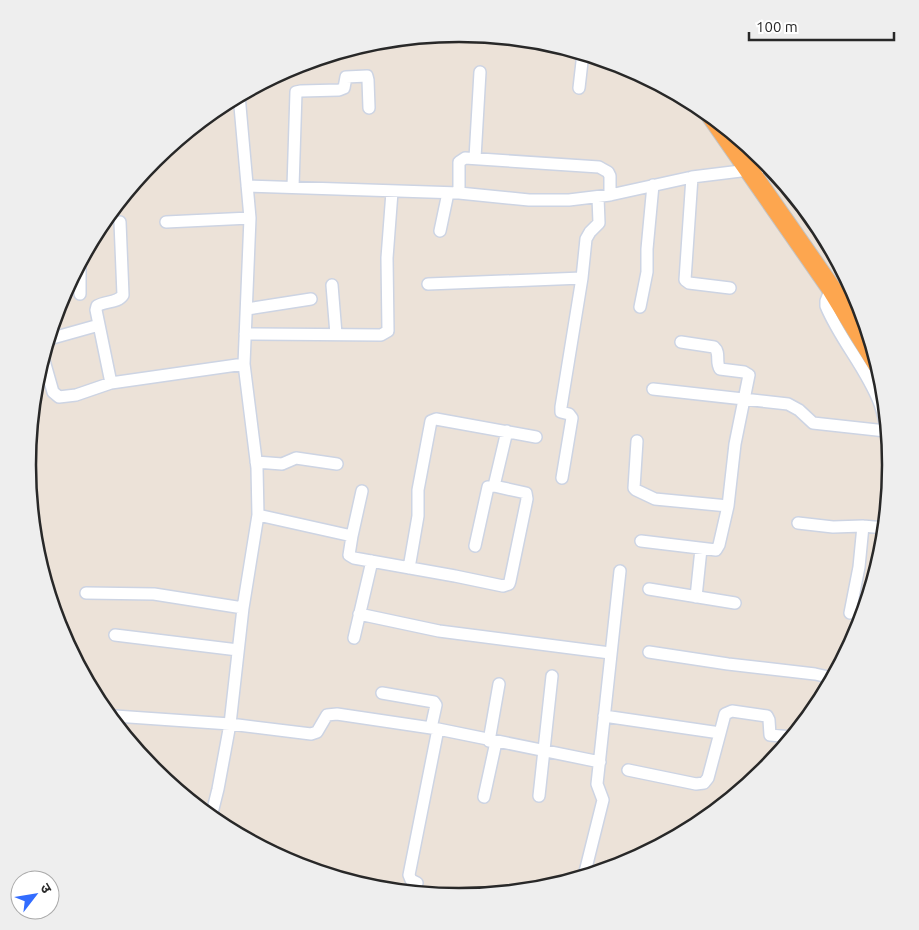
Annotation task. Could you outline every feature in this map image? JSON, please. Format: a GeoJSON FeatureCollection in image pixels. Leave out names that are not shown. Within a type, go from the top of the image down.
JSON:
{"type":"FeatureCollection","features":[{"type":"Feature","properties":{"kind":"highway"},"geometry":{"type":"LineString","coordinates":[[725,136],[859,326]]}},
{"type":"Feature","properties":{"kind":"street"},"geometry":{"type":"LineString","coordinates":[[579,88],[581,60]]}},
{"type":"Feature","properties":{"kind":"street"},"geometry":{"type":"LineString","coordinates":[[475,158],[480,72]]}},
{"type":"Feature","properties":{"kind":"street"},"geometry":{"type":"LineString","coordinates":[[293,187],[296,92],[301,90],[340,90],[344,88],[346,77],[366,76],[368,80],[369,108]]}},
{"type":"Feature","properties":{"kind":"street"},"geometry":{"type":"LineString","coordinates":[[213,809],[230,724],[243,608],[258,516],[256,462],[244,364],[250,218],[240,103]]}},
{"type":"Feature","properties":{"kind":"street"},"geometry":{"type":"LineString","coordinates":[[440,231],[453,193],[459,162],[466,158],[604,169],[610,176],[610,195]]}},
{"type":"Feature","properties":{"kind":"street"},"geometry":{"type":"LineString","coordinates":[[247,186],[453,193],[529,200],[569,200],[610,195],[692,177],[761,168]]}},
{"type":"Feature","properties":{"kind":"street"},"geometry":{"type":"LineString","coordinates":[[692,177],[685,280],[689,283],[730,288]]}},
{"type":"Feature","properties":{"kind":"street"},"geometry":{"type":"LineString","coordinates":[[640,307],[647,272],[653,185]]}},
{"type":"Feature","properties":{"kind":"street"},"geometry":{"type":"LineString","coordinates":[[245,334],[381,335],[388,331],[387,258],[392,192]]}},
{"type":"Feature","properties":{"kind":"street"},"geometry":{"type":"LineString","coordinates":[[562,478],[572,423],[571,416],[562,412],[561,407],[582,278],[586,239],[599,223],[598,197]]}},
{"type":"Feature","properties":{"kind":"street"},"geometry":{"type":"LineString","coordinates":[[166,222],[250,218]]}},
{"type":"Feature","properties":{"kind":"street"},"geometry":{"type":"LineString","coordinates":[[111,383],[96,310],[97,306],[104,302],[119,300],[123,295],[120,222]]}},
{"type":"Feature","properties":{"kind":"street"},"geometry":{"type":"LineString","coordinates":[[80,278],[80,294]]}},
{"type":"Feature","properties":{"kind":"street"},"geometry":{"type":"LineString","coordinates":[[428,284],[582,278]]}},
{"type":"Feature","properties":{"kind":"street"},"geometry":{"type":"LineString","coordinates":[[332,285],[336,334]]}},
{"type":"Feature","properties":{"kind":"street"},"geometry":{"type":"LineString","coordinates":[[831,288],[826,306],[877,399]]}},
{"type":"Feature","properties":{"kind":"street"},"geometry":{"type":"LineString","coordinates":[[247,309],[311,299]]}},
{"type":"Feature","properties":{"kind":"street"},"geometry":{"type":"LineString","coordinates":[[57,337],[99,325]]}},
{"type":"Feature","properties":{"kind":"street"},"geometry":{"type":"LineString","coordinates":[[641,541],[701,549],[713,550],[718,548],[728,506],[736,444],[749,378],[747,373],[720,369],[717,365],[718,352],[714,347],[681,342]]}},
{"type":"Feature","properties":{"kind":"street"},"geometry":{"type":"LineString","coordinates":[[47,371],[53,392],[56,396],[63,397],[76,395],[111,383],[244,364]]}},
{"type":"Feature","properties":{"kind":"street"},"geometry":{"type":"LineString","coordinates":[[653,388],[794,406],[813,423],[881,430]]}},
{"type":"Feature","properties":{"kind":"street"},"geometry":{"type":"LineString","coordinates":[[409,568],[418,516],[418,490],[430,421],[436,419],[507,430],[536,437]]}},
{"type":"Feature","properties":{"kind":"street"},"geometry":{"type":"LineString","coordinates":[[494,486],[507,430]]}},
{"type":"Feature","properties":{"kind":"street"},"geometry":{"type":"LineString","coordinates":[[637,440],[634,488],[636,490],[655,499],[728,506]]}},
{"type":"Feature","properties":{"kind":"street"},"geometry":{"type":"LineString","coordinates":[[256,462],[282,464],[296,458],[336,464]]}},
{"type":"Feature","properties":{"kind":"street"},"geometry":{"type":"LineString","coordinates":[[362,491],[352,536],[350,555],[354,558],[503,586],[509,584],[527,496],[522,492],[494,486],[488,487],[475,546]]}},
{"type":"Feature","properties":{"kind":"street"},"geometry":{"type":"LineString","coordinates":[[258,516],[352,536]]}},
{"type":"Feature","properties":{"kind":"street"},"geometry":{"type":"LineString","coordinates":[[798,523],[833,527],[878,527]]}},
{"type":"Feature","properties":{"kind":"street"},"geometry":{"type":"LineString","coordinates":[[850,613],[859,567],[863,526]]}},
{"type":"Feature","properties":{"kind":"street"},"geometry":{"type":"LineString","coordinates":[[696,597],[701,549]]}},
{"type":"Feature","properties":{"kind":"street"},"geometry":{"type":"LineString","coordinates":[[354,638],[372,561]]}},
{"type":"Feature","properties":{"kind":"street"},"geometry":{"type":"LineString","coordinates":[[586,869],[603,800],[596,784],[600,762],[610,652],[620,571]]}},
{"type":"Feature","properties":{"kind":"street"},"geometry":{"type":"LineString","coordinates":[[649,590],[735,603]]}},
{"type":"Feature","properties":{"kind":"street"},"geometry":{"type":"LineString","coordinates":[[86,593],[154,594],[243,608]]}},
{"type":"Feature","properties":{"kind":"street"},"geometry":{"type":"LineString","coordinates":[[359,614],[439,631],[610,652]]}},
{"type":"Feature","properties":{"kind":"street"},"geometry":{"type":"LineString","coordinates":[[115,635],[238,650]]}},
{"type":"Feature","properties":{"kind":"street"},"geometry":{"type":"LineString","coordinates":[[649,652],[826,677]]}},
{"type":"Feature","properties":{"kind":"street"},"geometry":{"type":"LineString","coordinates":[[539,796],[552,676]]}},
{"type":"Feature","properties":{"kind":"street"},"geometry":{"type":"LineString","coordinates":[[484,797],[500,684]]}},
{"type":"Feature","properties":{"kind":"street"},"geometry":{"type":"LineString","coordinates":[[382,693],[434,702],[436,706],[435,729],[409,874],[411,880],[417,883]]}},
{"type":"Feature","properties":{"kind":"street"},"geometry":{"type":"LineString","coordinates":[[628,770],[696,784],[704,783],[708,778],[724,714],[732,711],[766,716],[769,720],[770,735],[784,736]]}},
{"type":"Feature","properties":{"kind":"street"},"geometry":{"type":"LineString","coordinates":[[119,716],[230,724],[314,734],[326,715],[337,714],[435,729],[600,762]]}},
{"type":"Feature","properties":{"kind":"street"},"geometry":{"type":"LineString","coordinates":[[604,716],[720,733]]}}]}
